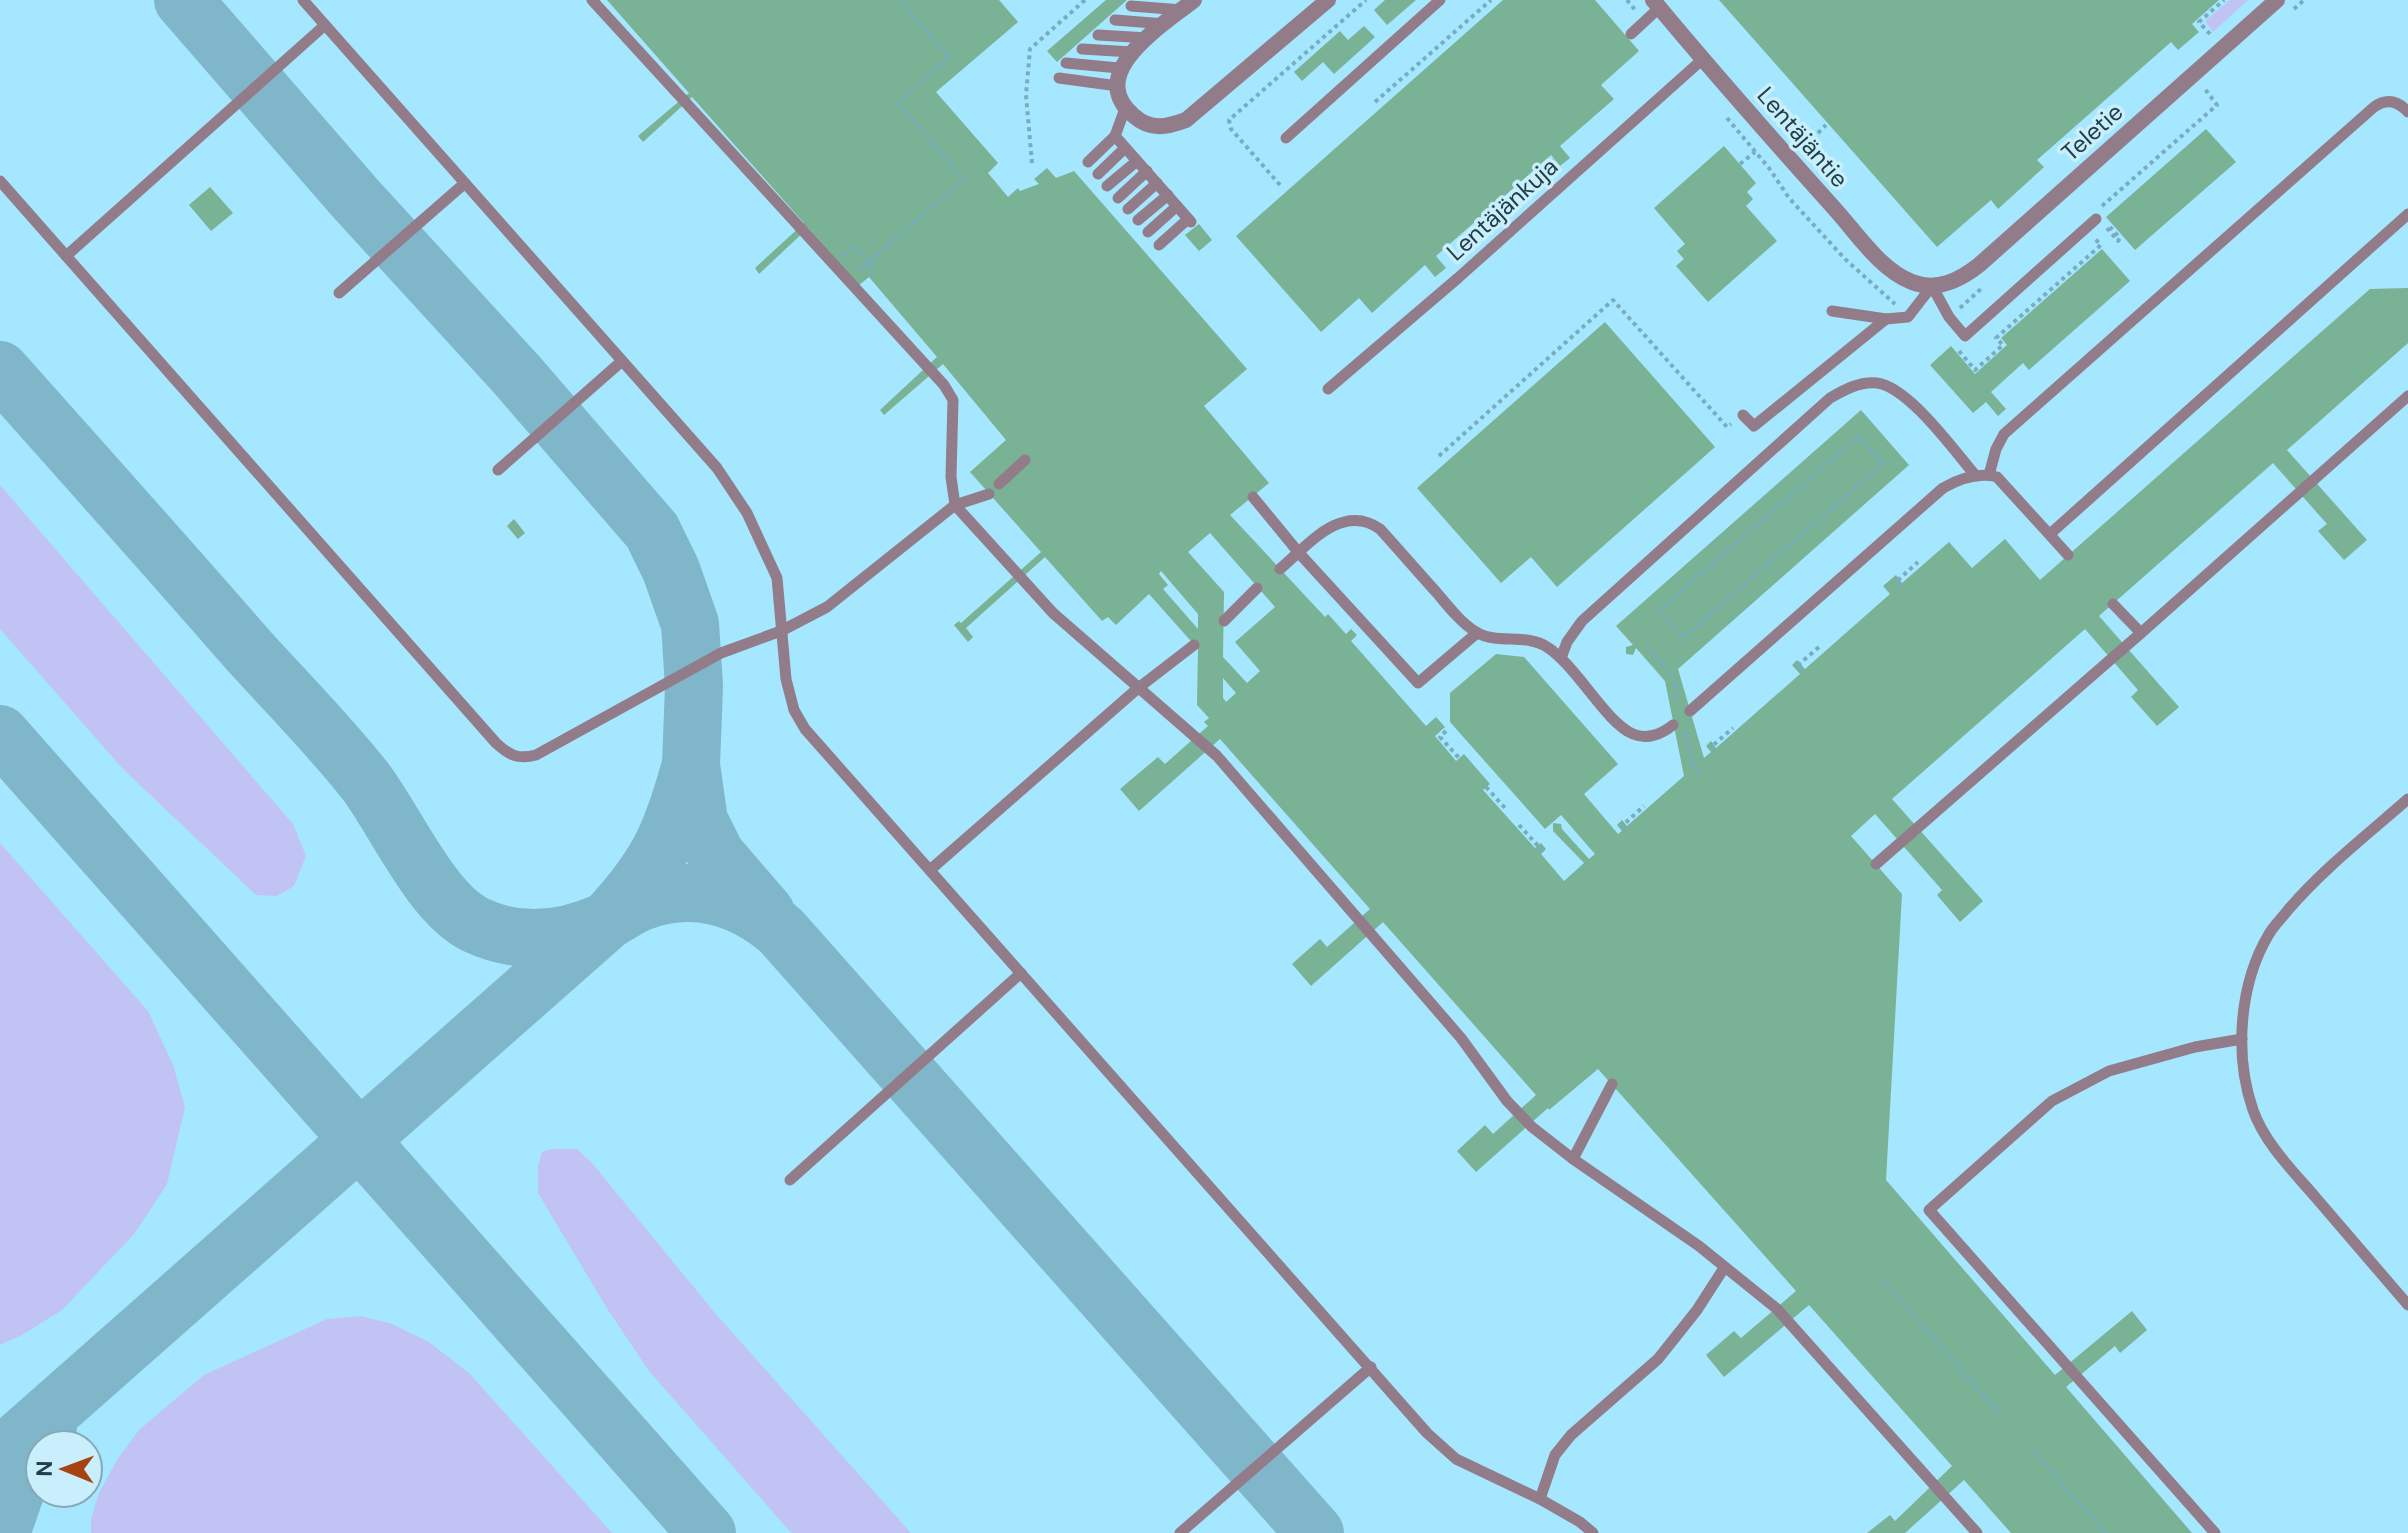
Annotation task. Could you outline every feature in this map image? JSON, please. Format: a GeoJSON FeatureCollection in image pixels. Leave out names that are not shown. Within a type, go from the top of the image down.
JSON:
{"type":"FeatureCollection","features":[{"type":"Feature","properties":{"kind":"street"},"geometry":{"type":"LineString","coordinates":[[1188,5],[1132,52],[1119,68],[1120,97],[1134,116],[1150,126],[1165,127],[1186,120],[1328,0]]}},
{"type":"Feature","properties":{"kind":"street","name":"Teletie"},"geometry":{"type":"LineString","coordinates":[[1932,286],[1963,278],[1979,265],[2277,0]]}},
{"type":"Feature","properties":{"kind":"street","name":"Lentäjäntie"},"geometry":{"type":"LineString","coordinates":[[1656,4],[1890,270],[1915,284],[1932,286]]}},
{"type":"Feature","properties":{"kind":"lane"},"geometry":{"type":"LineString","coordinates":[[303,0],[717,468],[747,513],[777,578],[786,679],[794,710],[805,729],[1427,1433],[1456,1459],[1540,1499],[1593,1533]]}},
{"type":"Feature","properties":{"kind":"lane"},"geometry":{"type":"LineString","coordinates":[[592,0],[944,385],[953,400],[951,477],[955,505],[1053,613],[1217,756],[1461,1038],[1507,1101],[1532,1127],[1699,1246],[1777,1309],[1977,1533]]}},
{"type":"Feature","properties":{"kind":"lane"},"geometry":{"type":"LineString","coordinates":[[1286,138],[1440,0]]}},
{"type":"Feature","properties":{"kind":"lane"},"geometry":{"type":"LineString","coordinates":[[1631,34],[1645,22],[1656,4]]}},
{"type":"Feature","properties":{"kind":"lane"},"geometry":{"type":"LineString","coordinates":[[1131,6],[1188,5]]}},
{"type":"Feature","properties":{"kind":"lane"},"geometry":{"type":"LineString","coordinates":[[1115,20],[1165,24]]}},
{"type":"Feature","properties":{"kind":"lane"},"geometry":{"type":"LineString","coordinates":[[66,256],[325,25]]}},
{"type":"Feature","properties":{"kind":"lane"},"geometry":{"type":"LineString","coordinates":[[1098,35],[1148,38]]}},
{"type":"Feature","properties":{"kind":"lane"},"geometry":{"type":"LineString","coordinates":[[1082,49],[1132,52]]}},
{"type":"Feature","properties":{"kind":"lane","name":"Lentäjänkuja"},"geometry":{"type":"LineString","coordinates":[[1328,389],[1458,278],[1704,58]]}},
{"type":"Feature","properties":{"kind":"lane"},"geometry":{"type":"LineString","coordinates":[[1066,63],[1119,68]]}},
{"type":"Feature","properties":{"kind":"lane"},"geometry":{"type":"LineString","coordinates":[[1059,78],[1118,86]]}},
{"type":"Feature","properties":{"kind":"lane"},"geometry":{"type":"LineString","coordinates":[[1989,475],[2004,434],[2374,107],[2388,101],[2396,102],[2408,112]]}},
{"type":"Feature","properties":{"kind":"lane"},"geometry":{"type":"LineString","coordinates":[[1088,162],[1115,136],[1126,106]]}},
{"type":"Feature","properties":{"kind":"lane"},"geometry":{"type":"LineString","coordinates":[[1115,136],[1190,220],[1159,245]]}},
{"type":"Feature","properties":{"kind":"lane"},"geometry":{"type":"LineString","coordinates":[[1098,174],[1125,148]]}},
{"type":"Feature","properties":{"kind":"lane"},"geometry":{"type":"LineString","coordinates":[[1107,186],[1137,161]]}},
{"type":"Feature","properties":{"kind":"lane"},"geometry":{"type":"LineString","coordinates":[[1118,198],[1147,171]]}},
{"type":"Feature","properties":{"kind":"lane"},"geometry":{"type":"LineString","coordinates":[[0,181],[509,754],[522,759],[536,755],[721,653],[781,631],[827,607],[955,505],[989,494]]}},
{"type":"Feature","properties":{"kind":"lane"},"geometry":{"type":"LineString","coordinates":[[339,293],[465,183]]}},
{"type":"Feature","properties":{"kind":"lane"},"geometry":{"type":"LineString","coordinates":[[1128,209],[1157,183]]}},
{"type":"Feature","properties":{"kind":"lane"},"geometry":{"type":"LineString","coordinates":[[1138,220],[1168,195]]}},
{"type":"Feature","properties":{"kind":"lane"},"geometry":{"type":"LineString","coordinates":[[1148,232],[1177,206]]}},
{"type":"Feature","properties":{"kind":"lane"},"geometry":{"type":"LineString","coordinates":[[2050,534],[2408,214]]}},
{"type":"Feature","properties":{"kind":"lane"},"geometry":{"type":"LineString","coordinates":[[1832,311],[1886,319],[1908,317],[1932,286],[1949,317],[1965,336],[2099,220]]}},
{"type":"Feature","properties":{"kind":"lane"},"geometry":{"type":"LineString","coordinates":[[1743,415],[1754,426],[1886,319]]}},
{"type":"Feature","properties":{"kind":"lane"},"geometry":{"type":"LineString","coordinates":[[498,470],[622,361]]}},
{"type":"Feature","properties":{"kind":"lane"},"geometry":{"type":"LineString","coordinates":[[1561,658],[1567,642],[1582,621],[1830,398],[1846,389],[1877,383],[1908,398],[1976,476]]}},
{"type":"Feature","properties":{"kind":"lane"},"geometry":{"type":"LineString","coordinates":[[1876,864],[2408,396]]}},
{"type":"Feature","properties":{"kind":"lane"},"geometry":{"type":"LineString","coordinates":[[999,484],[1025,460]]}},
{"type":"Feature","properties":{"kind":"lane"},"geometry":{"type":"LineString","coordinates":[[1690,711],[1943,488],[1958,479],[1989,475],[1997,477],[2068,555]]}},
{"type":"Feature","properties":{"kind":"lane"},"geometry":{"type":"LineString","coordinates":[[1253,497],[1299,553],[1418,683],[1477,633]]}},
{"type":"Feature","properties":{"kind":"lane"},"geometry":{"type":"LineString","coordinates":[[1280,569],[1335,523],[1348,519],[1367,520],[1380,529],[1455,613],[1477,633],[1527,639],[1545,645],[1561,658],[1619,724],[1633,734],[1649,736],[1663,733],[1673,725]]}},
{"type":"Feature","properties":{"kind":"lane"},"geometry":{"type":"LineString","coordinates":[[1224,621],[1257,588]]}},
{"type":"Feature","properties":{"kind":"lane"},"geometry":{"type":"LineString","coordinates":[[2113,604],[2141,633]]}},
{"type":"Feature","properties":{"kind":"lane"},"geometry":{"type":"LineString","coordinates":[[930,870],[1137,689],[1194,645]]}},
{"type":"Feature","properties":{"kind":"lane"},"geometry":{"type":"LineString","coordinates":[[2408,799],[2307,888],[2269,932],[2253,969],[2245,1003],[2242,1039],[2243,1062],[2254,1111],[2266,1134],[2408,1305]]}},
{"type":"Feature","properties":{"kind":"lane"},"geometry":{"type":"LineString","coordinates":[[790,1180],[1021,973]]}},
{"type":"Feature","properties":{"kind":"lane"},"geometry":{"type":"LineString","coordinates":[[2215,1533],[1929,1210],[2052,1101],[2109,1071],[2195,1047],[2242,1039]]}},
{"type":"Feature","properties":{"kind":"lane"},"geometry":{"type":"LineString","coordinates":[[1573,1159],[1612,1084]]}},
{"type":"Feature","properties":{"kind":"lane"},"geometry":{"type":"LineString","coordinates":[[1540,1499],[1555,1455],[1571,1435],[1658,1359],[1697,1310],[1724,1268]]}},
{"type":"Feature","properties":{"kind":"lane"},"geometry":{"type":"LineString","coordinates":[[1180,1533],[1371,1367]]}},
{"type":"Feature","properties":{"kind":"path"},"geometry":{"type":"LineString","coordinates":[[857,273],[964,180],[898,103],[949,57],[899,0]]}},
{"type":"Feature","properties":{"kind":"path"},"geometry":{"type":"LineString","coordinates":[[1032,163],[1026,95],[1030,49],[1085,0]]}},
{"type":"Feature","properties":{"kind":"path"},"geometry":{"type":"LineString","coordinates":[[1280,185],[1231,129],[1229,120],[1366,0]]}},
{"type":"Feature","properties":{"kind":"path"},"geometry":{"type":"LineString","coordinates":[[1375,102],[1491,0]]}},
{"type":"Feature","properties":{"kind":"path"},"geometry":{"type":"LineString","coordinates":[[1627,0],[1645,22]]}},
{"type":"Feature","properties":{"kind":"path"},"geometry":{"type":"LineString","coordinates":[[2099,220],[2217,105],[2205,89]]}},
{"type":"Feature","properties":{"kind":"path"},"geometry":{"type":"LineString","coordinates":[[1721,111],[1789,198],[1845,259],[1908,317]]}},
{"type":"Feature","properties":{"kind":"path"},"geometry":{"type":"LineString","coordinates":[[1740,164],[1755,152]]}},
{"type":"Feature","properties":{"kind":"path"},"geometry":{"type":"LineString","coordinates":[[1554,160],[1551,163],[1559,171]]}},
{"type":"Feature","properties":{"kind":"path"},"geometry":{"type":"LineString","coordinates":[[854,246],[874,269],[867,275]]}},
{"type":"Feature","properties":{"kind":"path"},"geometry":{"type":"LineString","coordinates":[[1439,456],[1613,300],[1727,427]]}},
{"type":"Feature","properties":{"kind":"path"},"geometry":{"type":"LineString","coordinates":[[1859,436],[1883,463],[1683,638],[1659,611],[1859,436]]}},
{"type":"Feature","properties":{"kind":"path"},"geometry":{"type":"LineString","coordinates":[[1900,586],[1896,582],[1918,562]]}},
{"type":"Feature","properties":{"kind":"path"},"geometry":{"type":"LineString","coordinates":[[1647,646],[1672,675]]}},
{"type":"Feature","properties":{"kind":"path"},"geometry":{"type":"LineString","coordinates":[[1802,671],[1797,666],[1819,647]]}},
{"type":"Feature","properties":{"kind":"path"},"geometry":{"type":"LineString","coordinates":[[1714,750],[1711,747],[1733,728]]}},
{"type":"Feature","properties":{"kind":"path"},"geometry":{"type":"LineString","coordinates":[[1446,731],[1440,737],[1459,758]]}},
{"type":"Feature","properties":{"kind":"path"},"geometry":{"type":"LineString","coordinates":[[1694,767],[1699,776]]}},
{"type":"Feature","properties":{"kind":"path"},"geometry":{"type":"LineString","coordinates":[[1486,787],[1505,808]]}},
{"type":"Feature","properties":{"kind":"path"},"geometry":{"type":"LineString","coordinates":[[1624,828],[1622,826],[1644,806]]}},
{"type":"Feature","properties":{"kind":"path"},"geometry":{"type":"LineString","coordinates":[[1519,825],[1541,849],[1538,851]]}},
{"type":"Feature","properties":{"kind":"path"},"geometry":{"type":"LineString","coordinates":[[1882,1279],[2001,1415]]}},
{"type":"Feature","properties":{"kind":"path"},"geometry":{"type":"LineString","coordinates":[[2034,1452],[2105,1533]]}},
{"type":"Feature","properties":{"kind":"shaded area"},"geometry":{"type":"Polygon","coordinates":[[[2230,0],[2248,0],[2213,32],[2205,21],[2230,0]]]}},
{"type":"Feature","properties":{"kind":"shaded area"},"geometry":{"type":"Polygon","coordinates":[[[0,485],[293,824],[306,856],[294,886],[277,896],[256,895],[123,769],[0,629],[0,485]]]}},
{"type":"Feature","properties":{"kind":"shaded area"},"geometry":{"type":"Polygon","coordinates":[[[0,843],[148,1011],[173,1065],[185,1107],[167,1184],[135,1233],[62,1310],[0,1345],[0,843]]]}},
{"type":"Feature","properties":{"kind":"shaded area"},"geometry":{"type":"Polygon","coordinates":[[[577,1149],[592,1163],[715,1313],[911,1533],[792,1533],[785,1526],[649,1371],[608,1310],[538,1193],[538,1166],[542,1152],[577,1149]]]}},
{"type":"Feature","properties":{"kind":"shaded area"},"geometry":{"type":"Polygon","coordinates":[[[361,1316],[392,1324],[429,1342],[470,1374],[612,1533],[91,1533],[94,1509],[104,1509],[104,1484],[139,1430],[204,1375],[327,1319],[361,1316]]]}},
{"type":"Feature","properties":{"kind":"building"},"geometry":{"type":"Polygon","coordinates":[[[607,0],[999,0],[1018,22],[936,92],[998,163],[988,173],[1008,197],[1018,188],[1020,191],[1039,184],[1034,179],[1047,168],[1056,178],[1074,171],[1247,369],[1204,406],[1269,483],[1230,515],[1325,617],[1328,614],[1346,634],[1351,629],[1357,635],[1351,641],[1426,726],[1436,717],[1445,727],[1435,736],[1456,761],[1464,754],[1490,784],[1483,790],[1535,848],[1541,843],[1546,849],[1541,854],[1564,881],[1584,863],[1553,831],[1553,823],[1561,824],[1589,859],[1595,854],[1561,815],[1545,829],[1450,722],[1450,693],[1496,654],[1524,657],[1618,764],[1584,794],[1618,834],[1622,831],[1617,825],[1622,820],[1627,826],[1684,776],[1665,681],[1636,648],[1633,655],[1626,654],[1626,647],[1633,645],[1616,626],[1861,410],[1909,465],[1678,669],[1704,758],[1711,752],[1706,746],[1711,741],[1716,748],[1800,674],[1792,665],[1797,660],[1805,669],[1890,594],[1883,586],[1896,575],[1902,583],[1949,542],[1972,568],[2005,539],[2040,580],[2370,289],[2408,288],[2408,343],[2287,450],[2367,540],[2344,560],[2318,531],[2327,524],[2273,463],[2099,616],[2179,707],[2157,726],[2131,697],[2138,690],[2085,629],[1892,799],[1983,901],[1960,922],[1937,895],[1942,890],[1875,814],[1851,836],[1902,894],[1886,1180],[2055,1375],[2132,1311],[2147,1330],[2120,1353],[2115,1346],[2066,1387],[2192,1533],[2011,1533],[1964,1480],[1905,1533],[1867,1533],[1890,1515],[1895,1521],[1952,1466],[1809,1305],[1724,1377],[1706,1355],[1734,1331],[1741,1338],[1796,1291],[1598,1069],[1548,1108],[1476,1172],[1457,1151],[1485,1125],[1493,1134],[1536,1095],[1383,922],[1311,986],[1292,964],[1320,939],[1327,947],[1370,909],[1220,739],[1139,811],[1120,789],[1158,757],[1165,764],[1208,726],[1204,722],[1209,718],[1197,705],[1198,649],[1149,594],[1116,625],[1108,617],[1102,621],[1045,557],[966,628],[973,637],[968,642],[954,625],[959,621],[961,623],[1041,552],[970,472],[1006,440],[943,364],[884,415],[880,410],[937,357],[869,277],[858,286],[808,228],[759,274],[755,268],[804,223],[692,97],[643,142],[638,136],[689,93],[607,0]],[[1210,533],[1188,552],[1224,592],[1223,657],[1247,683],[1260,671],[1235,642],[1275,607],[1210,533]],[[1161,571],[1159,574],[1168,585],[1163,589],[1198,629],[1198,614],[1161,571]],[[1223,678],[1223,698],[1226,702],[1236,693],[1223,678]]]}},
{"type":"Feature","properties":{"kind":"building"},"geometry":{"type":"Polygon","coordinates":[[[1106,0],[1127,0],[1057,62],[1047,51],[1106,0]]]}},
{"type":"Feature","properties":{"kind":"building"},"geometry":{"type":"Polygon","coordinates":[[[1385,0],[1416,0],[1387,25],[1374,10],[1385,0]]]}},
{"type":"Feature","properties":{"kind":"building"},"geometry":{"type":"Polygon","coordinates":[[[1503,0],[1595,0],[1639,51],[1601,85],[1614,99],[1560,146],[1570,158],[1560,166],[1551,155],[1436,256],[1446,268],[1435,277],[1425,265],[1372,313],[1359,298],[1321,332],[1236,236],[1503,0]]]}},
{"type":"Feature","properties":{"kind":"building"},"geometry":{"type":"Polygon","coordinates":[[[1719,0],[2219,0],[2192,24],[2199,32],[2178,50],[2171,42],[2037,160],[2044,167],[1998,209],[1991,200],[1937,247],[1719,0]]]}},
{"type":"Feature","properties":{"kind":"building"},"geometry":{"type":"Polygon","coordinates":[[[1364,26],[1375,37],[1334,74],[1323,62],[1302,81],[1294,72],[1340,31],[1348,40],[1364,26]]]}},
{"type":"Feature","properties":{"kind":"building"},"geometry":{"type":"Polygon","coordinates":[[[2206,129],[2236,162],[2135,250],[2106,217],[2206,129]]]}},
{"type":"Feature","properties":{"kind":"building"},"geometry":{"type":"Polygon","coordinates":[[[1724,146],[1756,183],[1747,192],[1753,199],[1746,206],[1777,241],[1708,302],[1676,266],[1684,259],[1677,251],[1685,244],[1654,208],[1724,146]]]}},
{"type":"Feature","properties":{"kind":"building"},"geometry":{"type":"Polygon","coordinates":[[[210,187],[233,213],[211,231],[189,205],[210,187]]]}},
{"type":"Feature","properties":{"kind":"building"},"geometry":{"type":"Polygon","coordinates":[[[1199,224],[1212,240],[1199,251],[1185,235],[1199,224]]]}},
{"type":"Feature","properties":{"kind":"building"},"geometry":{"type":"Polygon","coordinates":[[[2102,249],[2130,281],[2029,370],[2023,363],[1991,392],[2006,409],[1998,416],[1986,402],[1973,413],[1930,365],[1951,346],[1975,374],[2007,345],[2001,338],[2102,249]]]}},
{"type":"Feature","properties":{"kind":"building"},"geometry":{"type":"Polygon","coordinates":[[[1605,322],[1715,447],[1557,587],[1531,557],[1501,583],[1417,488],[1605,322]]]}},
{"type":"Feature","properties":{"kind":"building"},"geometry":{"type":"Polygon","coordinates":[[[514,519],[525,533],[518,539],[507,526],[514,519]]]}},
{"type":"Feature","properties":{"kind":"taxiway"},"geometry":{"type":"LineString","coordinates":[[183,0],[652,531],[671,570],[690,624],[694,686],[691,765],[699,821],[716,855],[766,913]]}},
{"type":"Feature","properties":{"kind":"taxiway"},"geometry":{"type":"LineString","coordinates":[[0,370],[352,765],[429,881],[460,914],[476,925],[508,936],[540,938],[588,928],[636,904],[660,896],[697,893],[733,902],[766,919],[781,931],[1315,1533]]}},
{"type":"Feature","properties":{"kind":"taxiway"},"geometry":{"type":"LineString","coordinates":[[0,734],[707,1533]]}},
{"type":"Feature","properties":{"kind":"taxiway"},"geometry":{"type":"LineString","coordinates":[[0,1457],[607,921],[638,884],[660,850],[690,768]]}},
{"type":"Feature","properties":{"kind":"taxiway"},"geometry":{"type":"LineString","coordinates":[[1,1533],[22,1473],[48,1427]]}}]}
